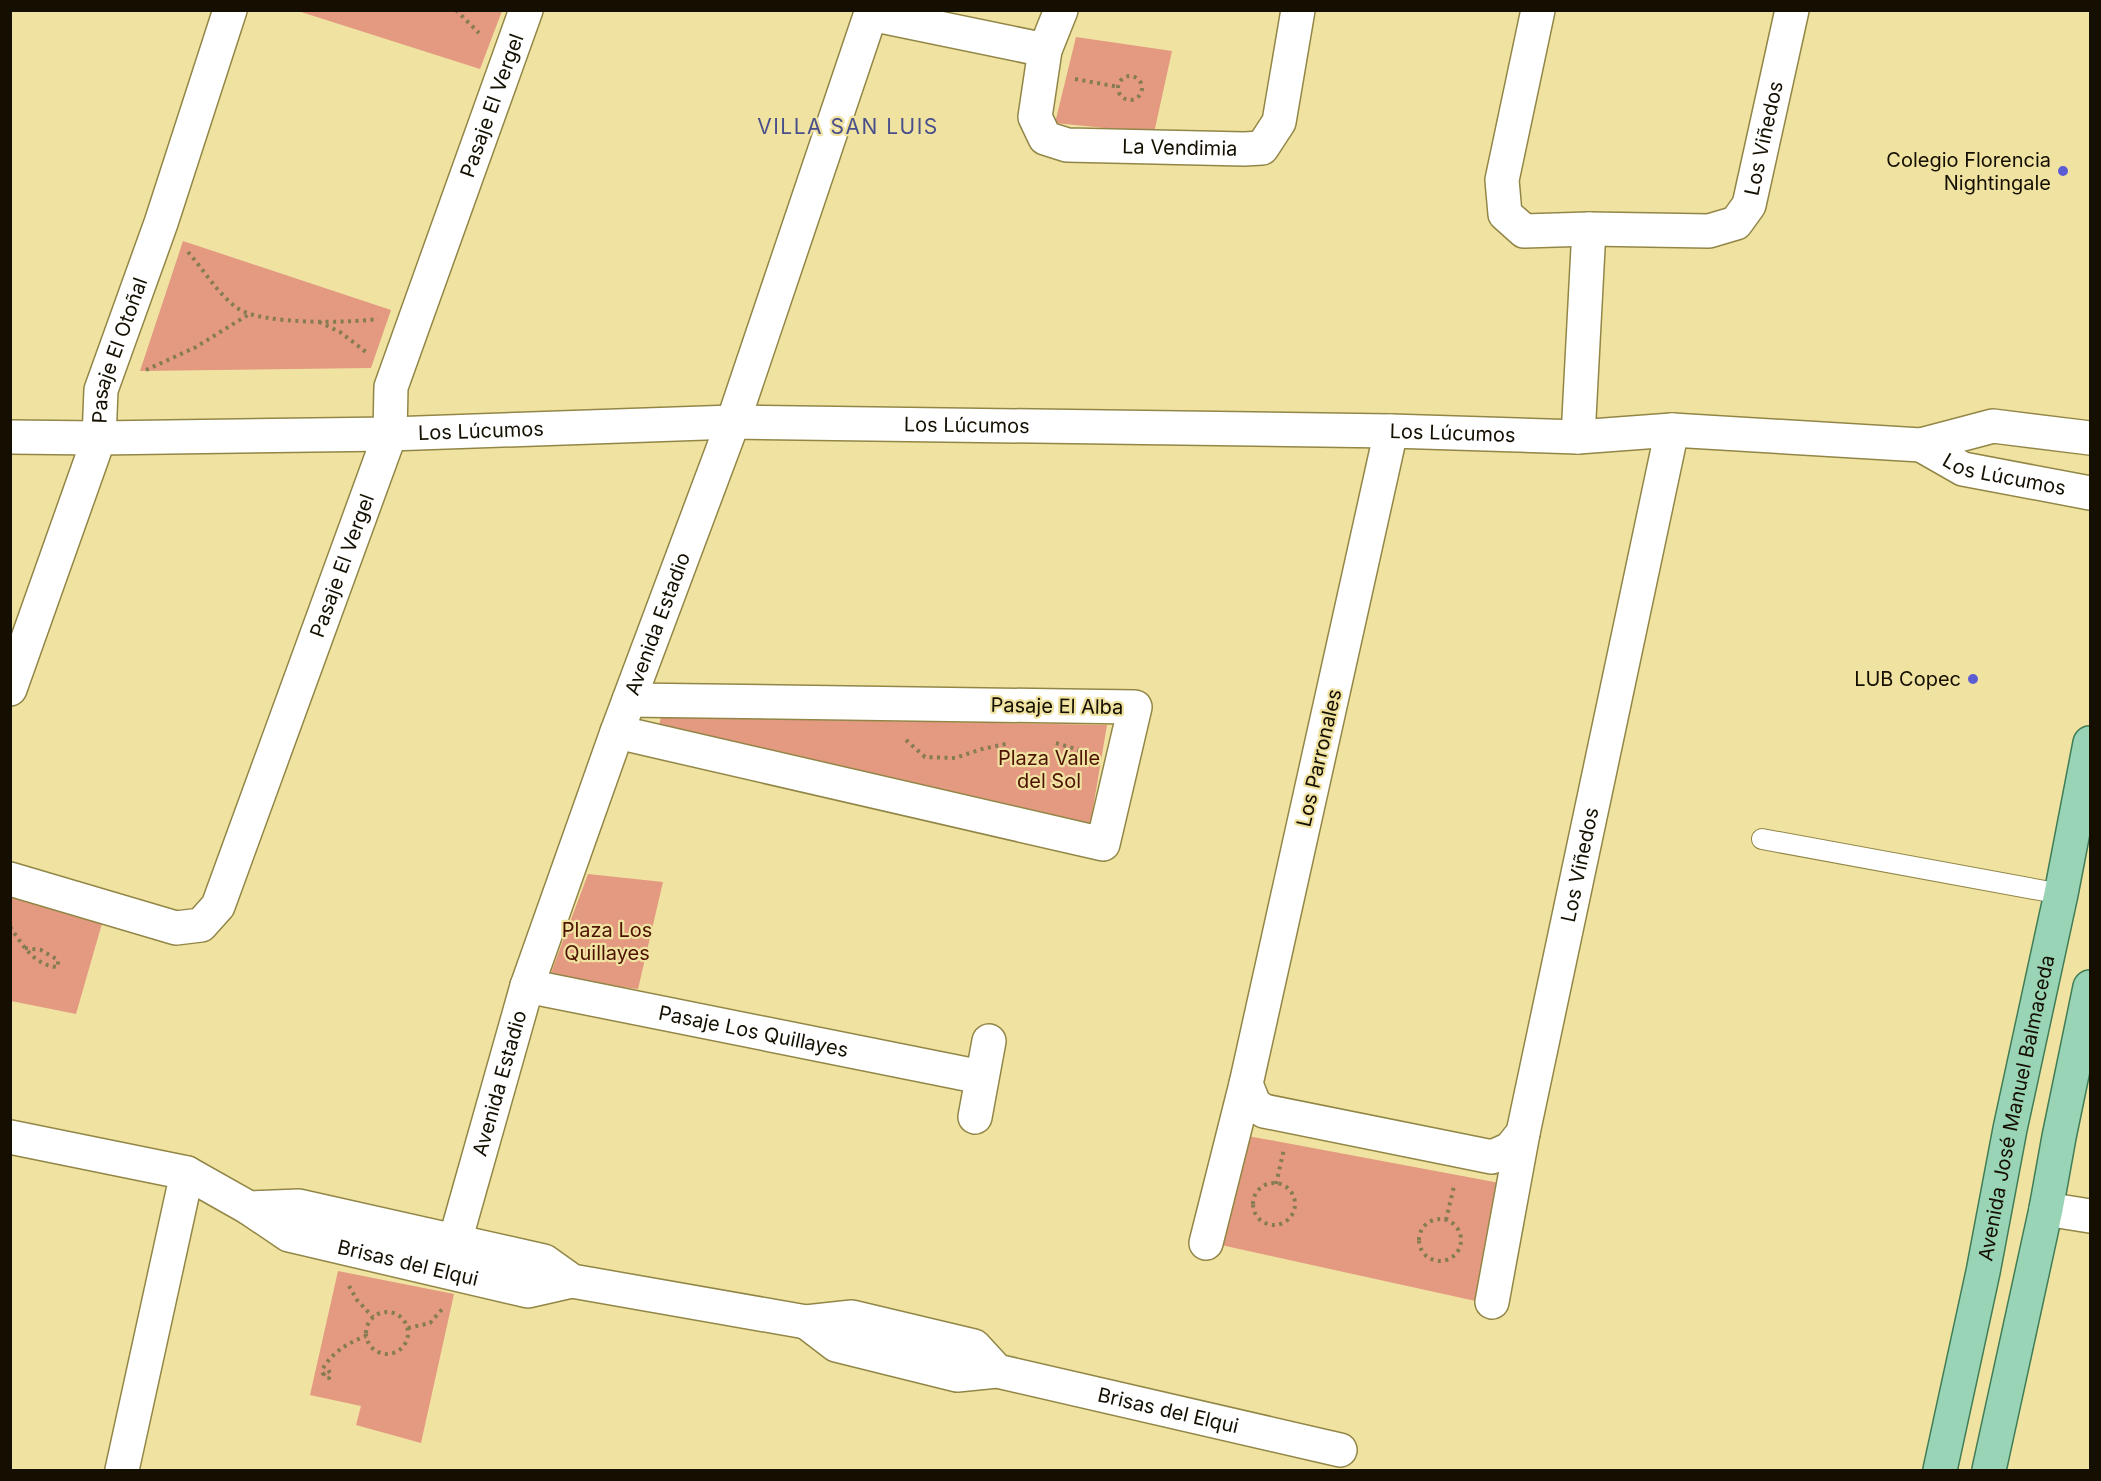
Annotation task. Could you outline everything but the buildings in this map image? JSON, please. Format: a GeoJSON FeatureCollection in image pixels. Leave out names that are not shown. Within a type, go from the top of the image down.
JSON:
{"type":"FeatureCollection","features":[{"type":"Feature","properties":{"kind":"main road","name":"Avenida José Manuel Balmaceda"},"geometry":{"type":"LineString","coordinates":[[1940,1470],[1983,1272],[2010,1129],[2091,743]]}},
{"type":"Feature","properties":{"kind":"main road"},"geometry":{"type":"LineString","coordinates":[[1989,1470],[2046,1209],[2082,1058],[2091,987]]}},
{"type":"Feature","properties":{"kind":"street","name":"Pasaje El Otoñal"},"geometry":{"type":"LineString","coordinates":[[10,689],[99,438],[101,390],[161,223],[230,10]]}},
{"type":"Feature","properties":{"kind":"street","name":"Pasaje El Vergel"},"geometry":{"type":"LineString","coordinates":[[10,879],[176,928],[201,925],[218,906],[390,435],[391,387],[526,10]]}},
{"type":"Feature","properties":{"kind":"street","name":"La Vendimia"},"geometry":{"type":"LineString","coordinates":[[1061,10],[1043,62],[1035,117],[1045,138],[1067,145],[1244,150],[1262,148],[1279,122],[1298,10]]}},
{"type":"Feature","properties":{"kind":"street","name":"Los Viñedos"},"geometry":{"type":"LineString","coordinates":[[1538,10],[1502,180],[1505,214],[1524,231],[1589,229],[1709,231],[1736,223],[1749,205],[1792,10]]}},
{"type":"Feature","properties":{"kind":"street"},"geometry":{"type":"LineString","coordinates":[[872,12],[1043,62]]}},
{"type":"Feature","properties":{"kind":"street","name":"Avenida Estadio"},"geometry":{"type":"LineString","coordinates":[[455,1241],[526,986],[617,732],[733,422],[872,12]]}},
{"type":"Feature","properties":{"kind":"street"},"geometry":{"type":"LineString","coordinates":[[1578,437],[1589,229]]}},
{"type":"Feature","properties":{"kind":"street","name":"Los Lúcumos"},"geometry":{"type":"LineString","coordinates":[[10,437],[390,435],[733,422],[1391,431],[1578,437],[1672,430],[1922,445],[1993,426],[2091,438]]}},
{"type":"Feature","properties":{"kind":"street","name":"Los Viñedos"},"geometry":{"type":"LineString","coordinates":[[1492,1302],[1522,1133],[1672,430]]}},
{"type":"Feature","properties":{"kind":"street","name":"Los Parronales"},"geometry":{"type":"LineString","coordinates":[[1206,1243],[1246,1084],[1391,431]]}},
{"type":"Feature","properties":{"kind":"street","name":"Los Lúcumos"},"geometry":{"type":"LineString","coordinates":[[1922,445],[1964,469],[2091,493]]}},
{"type":"Feature","properties":{"kind":"street","name":"Pasaje El Alba"},"geometry":{"type":"LineString","coordinates":[[617,732],[1103,844],[1135,707],[629,700]]}},
{"type":"Feature","properties":{"kind":"street","name":"Pasaje Los Quillayes"},"geometry":{"type":"LineString","coordinates":[[526,986],[981,1077]]}},
{"type":"Feature","properties":{"kind":"street"},"geometry":{"type":"LineString","coordinates":[[975,1117],[989,1041]]}},
{"type":"Feature","properties":{"kind":"street"},"geometry":{"type":"LineString","coordinates":[[1246,1084],[1254,1104],[1263,1111],[1492,1157],[1509,1149],[1522,1133]]}},
{"type":"Feature","properties":{"kind":"street","name":"Brisas del Elqui"},"geometry":{"type":"LineString","coordinates":[[10,1137],[187,1173],[249,1208],[289,1235],[528,1291],[572,1281],[806,1322],[852,1317],[974,1346],[997,1371],[1340,1450]]}},
{"type":"Feature","properties":{"kind":"street"},"geometry":{"type":"LineString","coordinates":[[122,1470],[187,1173]]}},
{"type":"Feature","properties":{"kind":"street","name":"Brisas del Elqui"},"geometry":{"type":"LineString","coordinates":[[249,1208],[299,1206],[544,1261],[572,1281]]}},
{"type":"Feature","properties":{"kind":"street"},"geometry":{"type":"LineString","coordinates":[[2046,1209],[2091,1216]]}},
{"type":"Feature","properties":{"kind":"lane"},"geometry":{"type":"LineString","coordinates":[[1762,838],[2061,894]]}},
{"type":"Feature","properties":{"kind":"path"},"geometry":{"type":"LineString","coordinates":[[1043,62],[1119,87]]}},
{"type":"Feature","properties":{"kind":"path"},"geometry":{"type":"LineString","coordinates":[[1131,77],[1138,80],[1142,91],[1138,97],[1131,100],[1121,95],[1119,87],[1121,81],[1131,77]]}},
{"type":"Feature","properties":{"kind":"path"},"geometry":{"type":"LineString","coordinates":[[161,223],[204,270],[222,294],[238,309],[268,318],[319,322],[363,321],[417,314]]}},
{"type":"Feature","properties":{"kind":"path"},"geometry":{"type":"LineString","coordinates":[[101,390],[196,347],[251,313]]}},
{"type":"Feature","properties":{"kind":"path"},"geometry":{"type":"LineString","coordinates":[[319,322],[340,332],[367,353],[379,366],[391,387]]}},
{"type":"Feature","properties":{"kind":"path"},"geometry":{"type":"LineString","coordinates":[[10,927],[25,948],[46,966],[58,967],[58,960],[50,954],[25,948]]}},
{"type":"Feature","properties":{"kind":"path"},"geometry":{"type":"LineString","coordinates":[[1273,1183],[1287,1188],[1292,1193],[1295,1207],[1289,1219],[1284,1223],[1271,1226],[1259,1219],[1255,1214],[1253,1201],[1260,1189],[1273,1183]]}},
{"type":"Feature","properties":{"kind":"path"},"geometry":{"type":"LineString","coordinates":[[1439,1220],[1453,1224],[1461,1243],[1455,1255],[1444,1261],[1425,1256],[1421,1250],[1419,1238],[1426,1225],[1439,1220]]}},
{"type":"Feature","properties":{"kind":"path"},"geometry":{"type":"LineString","coordinates":[[379,1313],[394,1313],[401,1316],[408,1328],[406,1342],[397,1352],[391,1354],[378,1352],[366,1336],[369,1323],[379,1313]]}},
{"type":"Feature","properties":{"kind":"path"},"geometry":{"type":"LineString","coordinates":[[323,1375],[322,1370],[336,1352],[366,1336]]}},
{"type":"Feature","properties":{"kind":"green space"},"geometry":{"type":"Polygon","coordinates":[[[502,10],[480,69],[298,11],[502,10]]]}},
{"type":"Feature","properties":{"kind":"green space"},"geometry":{"type":"Polygon","coordinates":[[[1076,37],[1172,51],[1154,133],[1055,123],[1076,37]]]}},
{"type":"Feature","properties":{"kind":"green space"},"geometry":{"type":"Polygon","coordinates":[[[183,241],[391,310],[371,368],[140,371],[183,241]]]}},
{"type":"Feature","properties":{"kind":"green space","name":"Plaza Valle del Sol"},"geometry":{"type":"Polygon","coordinates":[[[661,717],[1107,725],[1090,826],[657,733],[661,717]]]}},
{"type":"Feature","properties":{"kind":"green space","name":"Plaza Los Quillayes"},"geometry":{"type":"Polygon","coordinates":[[[588,874],[663,882],[638,989],[549,978],[588,874]]]}},
{"type":"Feature","properties":{"kind":"green space"},"geometry":{"type":"Polygon","coordinates":[[[10,893],[103,920],[76,1014],[11,1001],[10,893]]]}},
{"type":"Feature","properties":{"kind":"green space"},"geometry":{"type":"Polygon","coordinates":[[[1248,1136],[1505,1184],[1480,1302],[1221,1245],[1248,1136]]]}},
{"type":"Feature","properties":{"kind":"green space"},"geometry":{"type":"Polygon","coordinates":[[[338,1271],[454,1294],[421,1443],[356,1425],[361,1406],[310,1395],[338,1271]]]}},
{"type":"Feature","properties":{"kind":"place","name":"Colegio Florencia Nightingale"},"geometry":{"type":"Point","coordinates":[2063,171]}},
{"type":"Feature","properties":{"kind":"place","name":"LUB Copec"},"geometry":{"type":"Point","coordinates":[1973,679]}},
{"type":"Feature","properties":{"kind":"district","name":"VILLA SAN LUIS"},"geometry":{"type":"Point","coordinates":[848,126]}}]}
